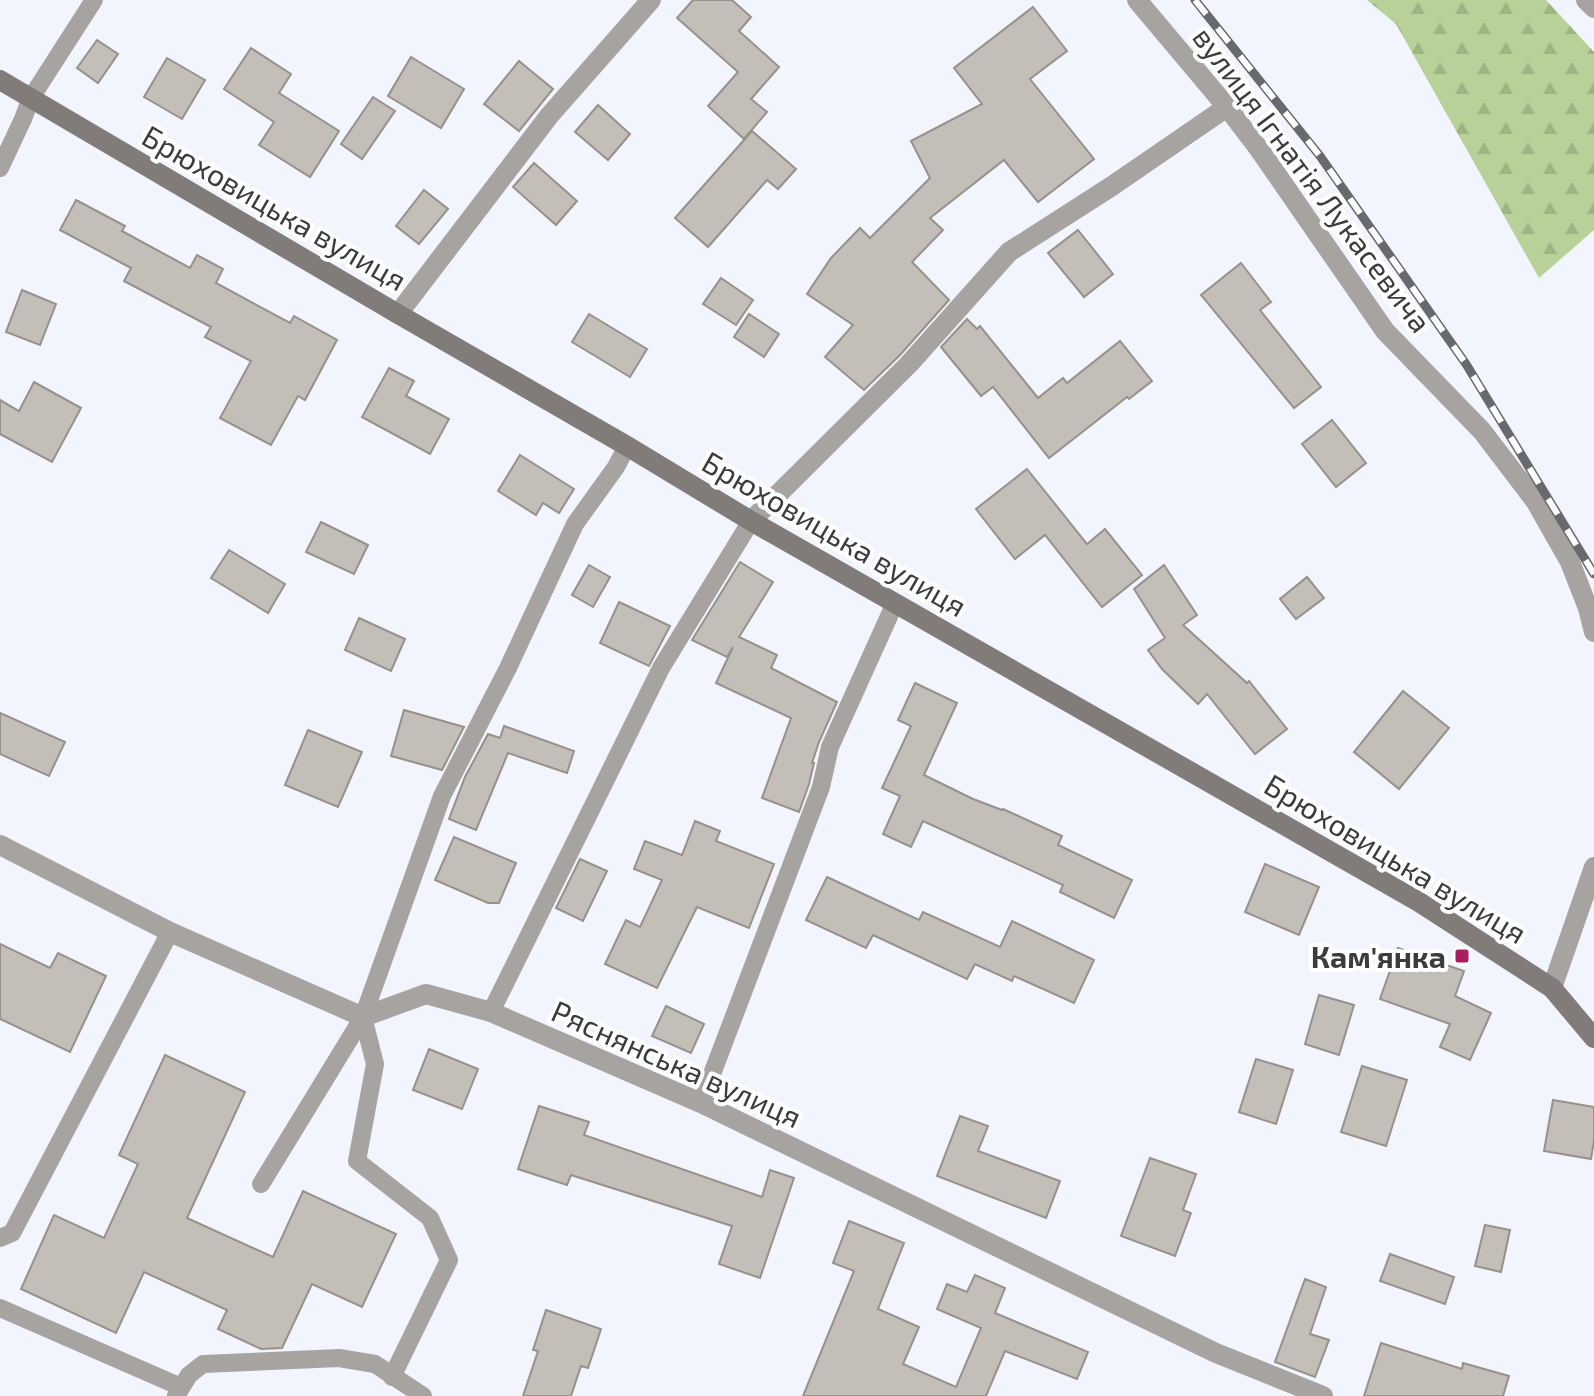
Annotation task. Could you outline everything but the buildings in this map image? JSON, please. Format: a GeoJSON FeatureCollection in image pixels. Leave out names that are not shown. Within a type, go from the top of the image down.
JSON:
{"type":"FeatureCollection","features":[{"type":"Feature","properties":{"kind":"main road","name":"Брюховицька вулиця"},"geometry":{"type":"LineString","coordinates":[[0,80],[751,521],[1419,902],[1552,988],[1594,1038]]}},
{"type":"Feature","properties":{"kind":"street"},"geometry":{"type":"LineString","coordinates":[[398,314],[549,116],[651,0]]}},
{"type":"Feature","properties":{"kind":"street","name":"вулиця Ігнатія Лукасевича"},"geometry":{"type":"LineString","coordinates":[[1137,0],[1259,149],[1385,331],[1482,431],[1536,502],[1570,562],[1594,632]]}},
{"type":"Feature","properties":{"kind":"street"},"geometry":{"type":"LineString","coordinates":[[1586,0],[1594,8]]}},
{"type":"Feature","properties":{"kind":"street"},"geometry":{"type":"LineString","coordinates":[[751,521],[909,364],[1009,252],[1227,107]]}},
{"type":"Feature","properties":{"kind":"street"},"geometry":{"type":"LineString","coordinates":[[0,845],[170,932],[370,1014]]}},
{"type":"Feature","properties":{"kind":"street"},"geometry":{"type":"LineString","coordinates":[[1552,988],[1594,867]]}},
{"type":"Feature","properties":{"kind":"street","name":"Ряснянська вулиця"},"geometry":{"type":"LineString","coordinates":[[370,1014],[426,994],[491,1012],[701,1103],[1216,1353],[1323,1396]]}},
{"type":"Feature","properties":{"kind":"lane"},"geometry":{"type":"LineString","coordinates":[[0,168],[31,98],[94,0]]}},
{"type":"Feature","properties":{"kind":"lane"},"geometry":{"type":"LineString","coordinates":[[261,1184],[370,1014],[442,796],[508,668],[575,524],[616,467],[627,446]]}},
{"type":"Feature","properties":{"kind":"lane"},"geometry":{"type":"LineString","coordinates":[[491,1012],[661,668],[751,521]]}},
{"type":"Feature","properties":{"kind":"lane"},"geometry":{"type":"LineString","coordinates":[[701,1103],[821,787],[830,747],[895,603]]}},
{"type":"Feature","properties":{"kind":"lane"},"geometry":{"type":"LineString","coordinates":[[4,1232],[170,932]]}},
{"type":"Feature","properties":{"kind":"lane"},"geometry":{"type":"LineString","coordinates":[[370,1014],[375,1064],[357,1161],[430,1218],[449,1260],[392,1377]]}},
{"type":"Feature","properties":{"kind":"lane"},"geometry":{"type":"LineString","coordinates":[[0,1308],[178,1391],[189,1375],[203,1364],[339,1358],[375,1364],[423,1396]]}},
{"type":"Feature","properties":{"kind":"green space"},"geometry":{"type":"Polygon","coordinates":[[[1367,0],[1546,0],[1594,52],[1594,230],[1539,278],[1396,24],[1367,0]]]}},
{"type":"Feature","properties":{"kind":"railway"},"geometry":{"type":"LineString","coordinates":[[1195,0],[1320,156],[1466,364],[1594,574]]}},
{"type":"Feature","properties":{"kind":"place","name":"Кам'янка"},"geometry":{"type":"Point","coordinates":[1462,956]}}]}
